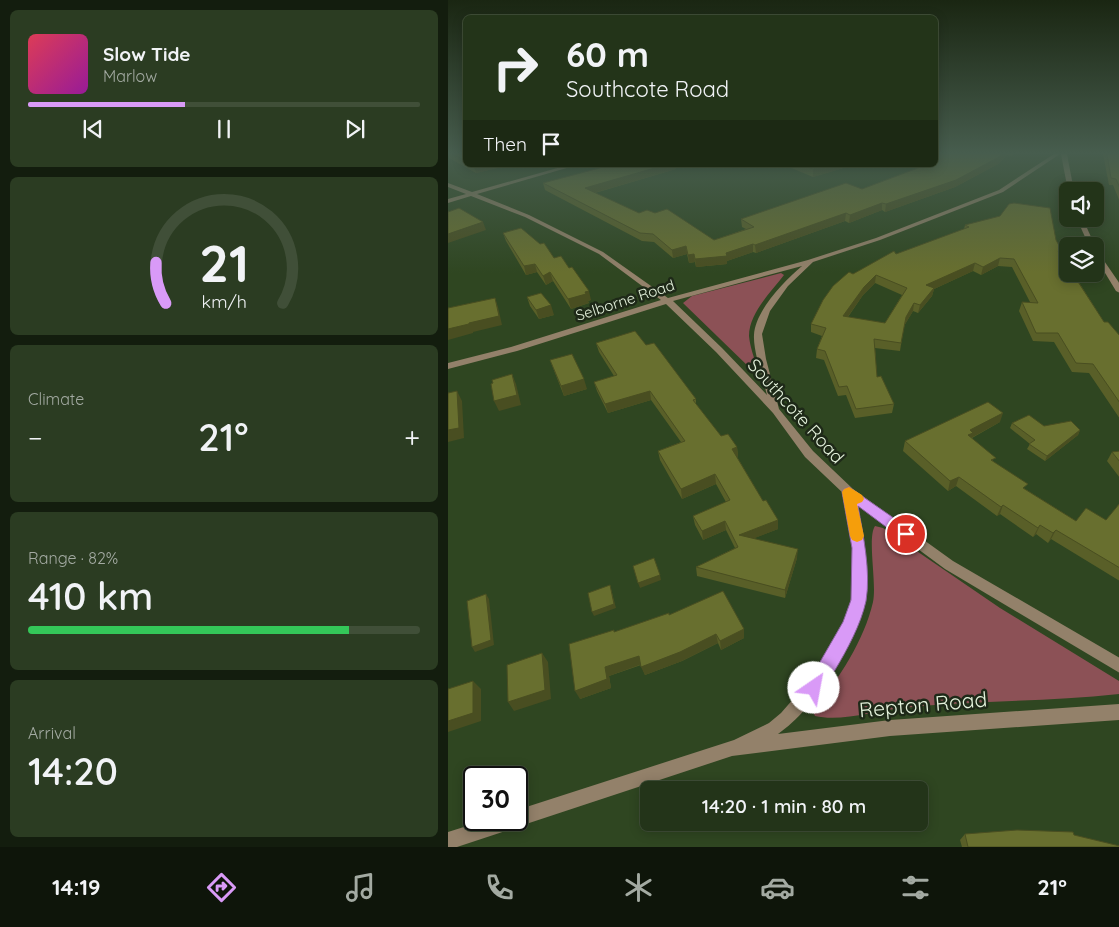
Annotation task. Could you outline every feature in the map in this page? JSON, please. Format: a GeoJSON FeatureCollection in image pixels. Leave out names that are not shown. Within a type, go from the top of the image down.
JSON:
{"type":"FeatureCollection","features":[{"type":"Feature","properties":{"kind":"street"},"geometry":{"type":"LineString","coordinates":[[448,201],[472,194]]}},
{"type":"Feature","properties":{"kind":"street","name":"Southcote Road"},"geometry":{"type":"LineString","coordinates":[[472,194],[527,216],[601,253],[669,302],[719,350],[776,411],[809,454],[849,492],[949,565],[1120,666]]}},
{"type":"Feature","properties":{"kind":"street","name":"Selborne Road"},"geometry":{"type":"LineString","coordinates":[[448,366],[514,350],[669,302],[698,291],[811,261],[878,239],[995,194]]}},
{"type":"Feature","properties":{"kind":"street","name":"Selborne Road"},"geometry":{"type":"LineString","coordinates":[[776,411],[762,359],[758,334],[766,311],[785,284],[811,261]]}},
{"type":"Feature","properties":{"kind":"street"},"geometry":{"type":"LineString","coordinates":[[1104,266],[1120,291]]}},
{"type":"Feature","properties":{"kind":"street","name":"Repton Road"},"geometry":{"type":"LineString","coordinates":[[528,815],[732,748],[775,727],[793,712],[814,688],[833,658],[850,624],[858,600],[860,575],[859,548],[849,492]]}},
{"type":"Feature","properties":{"kind":"street","name":"Repton Road"},"geometry":{"type":"LineString","coordinates":[[732,748],[890,728],[1120,712]]}},
{"type":"Feature","properties":{"kind":"street"},"geometry":{"type":"LineString","coordinates":[[448,841],[479,831]]}},
{"type":"Feature","properties":{"kind":"shaded area"},"geometry":{"type":"Polygon","coordinates":[[[781,273],[784,275],[762,303],[750,327],[749,336],[757,367],[755,369],[751,369],[683,303],[692,296],[781,273]]]}},
{"type":"Feature","properties":{"kind":"shaded area"},"geometry":{"type":"Polygon","coordinates":[[[875,526],[883,528],[1000,608],[1119,681],[1119,694],[929,705],[836,718],[815,716],[813,712],[850,658],[869,617],[874,594],[872,540],[875,526]]]}},
{"type":"Feature","properties":{"kind":"building"},"geometry":{"type":"Polygon","coordinates":[[[563,194],[597,194],[639,213],[647,210],[655,213],[667,209],[714,240],[754,227],[741,219],[815,194],[917,194],[886,204],[882,203],[850,215],[846,213],[755,245],[726,253],[727,256],[695,259],[694,254],[688,255],[686,246],[672,250],[653,234],[640,233],[563,194]]]}},
{"type":"Feature","properties":{"kind":"building"},"geometry":{"type":"Polygon","coordinates":[[[1014,203],[1050,208],[1056,240],[1059,246],[1059,282],[1078,282],[1104,322],[1108,322],[1120,336],[1120,403],[1093,364],[1076,363],[1058,333],[1036,333],[1022,302],[1038,303],[1014,259],[1000,258],[983,267],[975,263],[926,285],[934,288],[920,305],[914,303],[906,317],[901,343],[874,339],[877,377],[881,376],[894,404],[856,409],[847,386],[839,387],[825,351],[817,349],[826,328],[811,324],[823,300],[833,286],[849,272],[853,274],[894,251],[896,254],[969,227],[965,225],[1000,216],[1009,204],[1014,203]],[[876,275],[864,287],[843,316],[885,323],[907,288],[876,275]]]}},
{"type":"Feature","properties":{"kind":"building"},"geometry":{"type":"Polygon","coordinates":[[[459,208],[483,222],[448,234],[448,212],[459,208]]]}},
{"type":"Feature","properties":{"kind":"building"},"geometry":{"type":"Polygon","coordinates":[[[521,228],[540,244],[544,243],[554,258],[561,256],[569,268],[572,267],[589,291],[585,292],[586,294],[568,299],[550,272],[543,276],[535,264],[524,266],[503,233],[521,228]]]}},
{"type":"Feature","properties":{"kind":"building"},"geometry":{"type":"Polygon","coordinates":[[[541,293],[551,305],[536,310],[527,297],[541,293]]]}},
{"type":"Feature","properties":{"kind":"building"},"geometry":{"type":"Polygon","coordinates":[[[495,298],[499,316],[448,329],[448,308],[495,298]]]}},
{"type":"Feature","properties":{"kind":"building"},"geometry":{"type":"Polygon","coordinates":[[[635,331],[646,345],[654,343],[696,399],[693,400],[721,436],[728,434],[737,447],[732,449],[763,501],[766,500],[778,520],[739,535],[798,549],[785,590],[696,567],[738,547],[725,521],[702,531],[693,516],[730,500],[715,474],[681,489],[658,451],[685,441],[650,391],[605,404],[594,382],[617,375],[596,343],[635,331]]]}},
{"type":"Feature","properties":{"kind":"building"},"geometry":{"type":"Polygon","coordinates":[[[572,354],[584,379],[561,386],[550,360],[572,354]]]}},
{"type":"Feature","properties":{"kind":"building"},"geometry":{"type":"Polygon","coordinates":[[[512,374],[517,395],[494,401],[492,380],[512,374]]]}},
{"type":"Feature","properties":{"kind":"building"},"geometry":{"type":"Polygon","coordinates":[[[457,391],[459,428],[448,430],[448,393],[457,391]]]}},
{"type":"Feature","properties":{"kind":"building"},"geometry":{"type":"Polygon","coordinates":[[[988,402],[1003,413],[970,430],[973,433],[968,435],[996,458],[991,460],[1028,484],[1023,488],[1076,521],[1086,508],[1106,520],[1120,503],[1120,568],[1056,530],[1053,533],[1040,525],[1038,528],[1003,505],[1001,507],[959,477],[950,481],[905,441],[988,402]]]}},
{"type":"Feature","properties":{"kind":"building"},"geometry":{"type":"Polygon","coordinates":[[[1029,415],[1044,426],[1071,421],[1080,430],[1047,456],[1029,444],[1035,440],[1012,423],[1029,415]]]}},
{"type":"Feature","properties":{"kind":"building"},"geometry":{"type":"Polygon","coordinates":[[[1120,451],[1120,462],[1112,452],[1120,451]]]}},
{"type":"Feature","properties":{"kind":"building"},"geometry":{"type":"Polygon","coordinates":[[[654,558],[660,575],[638,583],[633,566],[654,558]]]}},
{"type":"Feature","properties":{"kind":"building"},"geometry":{"type":"Polygon","coordinates":[[[610,585],[614,604],[592,612],[588,593],[610,585]]]}},
{"type":"Feature","properties":{"kind":"building"},"geometry":{"type":"Polygon","coordinates":[[[723,591],[744,629],[720,641],[716,634],[680,652],[641,667],[639,656],[605,667],[607,679],[575,691],[569,644],[614,630],[614,632],[669,613],[669,615],[723,591]]]}},
{"type":"Feature","properties":{"kind":"building"},"geometry":{"type":"Polygon","coordinates":[[[486,594],[491,640],[472,647],[467,601],[486,594]]]}},
{"type":"Feature","properties":{"kind":"building"},"geometry":{"type":"Polygon","coordinates":[[[542,653],[545,690],[508,702],[507,665],[542,653]]]}},
{"type":"Feature","properties":{"kind":"building"},"geometry":{"type":"Polygon","coordinates":[[[473,681],[473,713],[448,721],[448,689],[473,681]]]}},
{"type":"Feature","properties":{"kind":"building"},"geometry":{"type":"Polygon","coordinates":[[[1017,830],[1073,832],[1074,835],[1120,847],[968,847],[965,834],[1017,830]]]}},
{"type":"Feature","properties":{"kind":"slow traffic"},"geometry":{"type":"LineString","coordinates":[[857,536],[849,492],[858,499]]}},
{"type":"Feature","properties":{"kind":"route"},"geometry":{"type":"LineString","coordinates":[[814,688],[833,658],[850,624],[858,600],[860,575],[859,548],[849,492],[906,534]]}}]}
